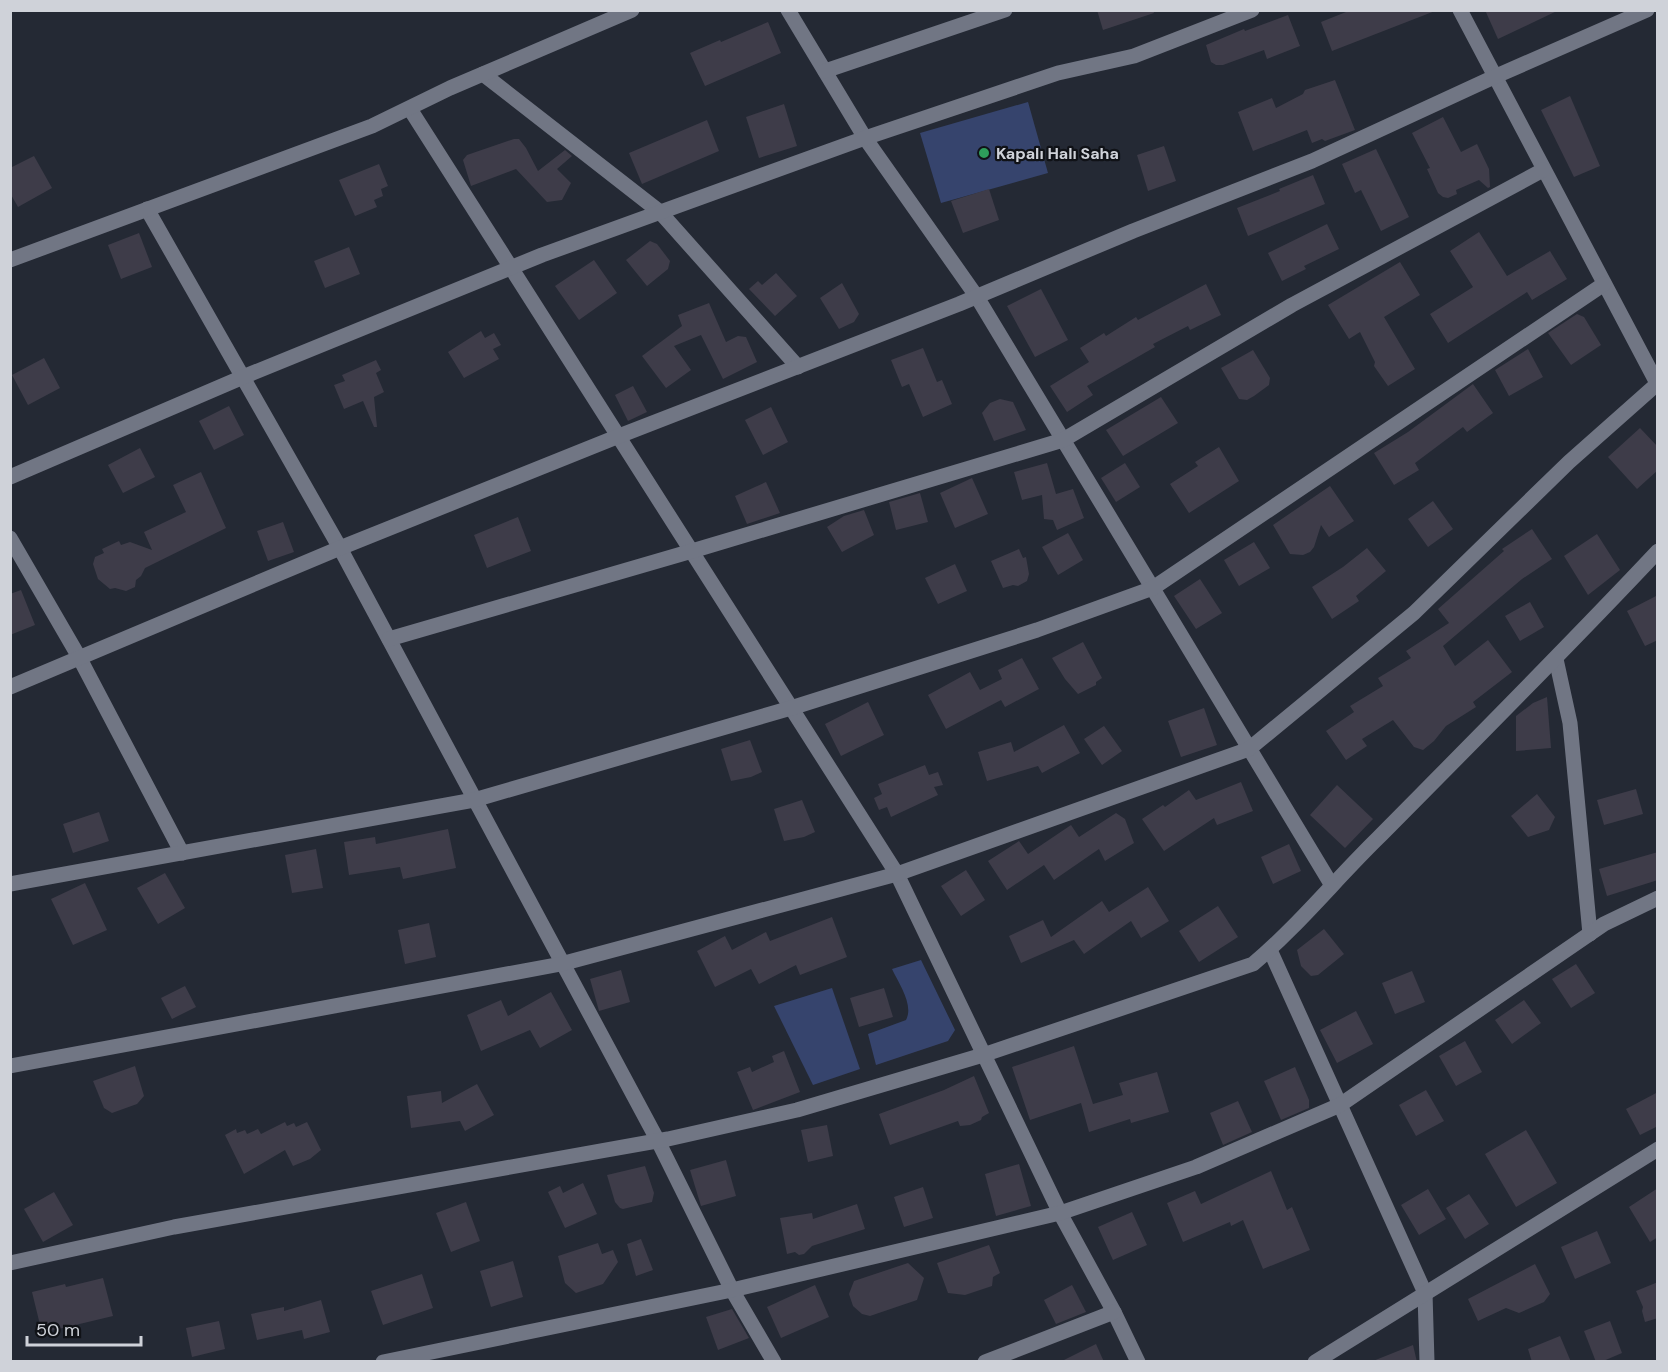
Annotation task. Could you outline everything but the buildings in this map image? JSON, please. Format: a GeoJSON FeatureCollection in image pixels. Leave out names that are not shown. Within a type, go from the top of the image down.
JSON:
{"type":"FeatureCollection","features":[{"type":"Feature","properties":{"kind":"street"},"geometry":{"type":"LineString","coordinates":[[10,260],[372,126],[483,74],[632,10]]}},
{"type":"Feature","properties":{"kind":"street"},"geometry":{"type":"LineString","coordinates":[[788,10],[865,138],[977,297],[1331,884]]}},
{"type":"Feature","properties":{"kind":"street"},"geometry":{"type":"LineString","coordinates":[[825,71],[1005,10]]}},
{"type":"Feature","properties":{"kind":"street"},"geometry":{"type":"LineString","coordinates":[[10,477],[243,377],[511,267],[865,138],[1059,73],[1134,56],[1252,10]]}},
{"type":"Feature","properties":{"kind":"street"},"geometry":{"type":"LineString","coordinates":[[11,1066],[561,964],[897,874],[1249,749],[1414,613],[1569,462],[1657,384],[1460,10]]}},
{"type":"Feature","properties":{"kind":"street"},"geometry":{"type":"LineString","coordinates":[[10,687],[340,548],[619,436],[977,297],[1133,231],[1312,160],[1647,10]]}},
{"type":"Feature","properties":{"kind":"street"},"geometry":{"type":"LineString","coordinates":[[483,74],[660,212],[798,367]]}},
{"type":"Feature","properties":{"kind":"street"},"geometry":{"type":"LineString","coordinates":[[410,109],[897,874],[1060,1213],[1114,1312],[1138,1362]]}},
{"type":"Feature","properties":{"kind":"street"},"geometry":{"type":"LineString","coordinates":[[388,639],[1063,440],[1292,304],[1543,170]]}},
{"type":"Feature","properties":{"kind":"street"},"geometry":{"type":"LineString","coordinates":[[147,209],[340,548],[561,964],[658,1141],[732,1290],[774,1362]]}},
{"type":"Feature","properties":{"kind":"street"},"geometry":{"type":"LineString","coordinates":[[10,884],[474,800],[791,708],[1037,630],[1153,588],[1604,284]]}},
{"type":"Feature","properties":{"kind":"street"},"geometry":{"type":"LineString","coordinates":[[10,538],[79,657],[182,853]]}},
{"type":"Feature","properties":{"kind":"street"},"geometry":{"type":"LineString","coordinates":[[10,1263],[174,1227],[658,1141],[797,1110],[983,1055],[1253,964],[1270,950],[1331,884],[1556,659],[1658,552]]}},
{"type":"Feature","properties":{"kind":"street"},"geometry":{"type":"LineString","coordinates":[[1556,659],[1570,723],[1590,934]]}},
{"type":"Feature","properties":{"kind":"street"},"geometry":{"type":"LineString","coordinates":[[382,1362],[732,1290],[1060,1213],[1197,1167],[1340,1105],[1604,924],[1658,898]]}},
{"type":"Feature","properties":{"kind":"street"},"geometry":{"type":"LineString","coordinates":[[1270,950],[1425,1293],[1426,1362]]}},
{"type":"Feature","properties":{"kind":"street"},"geometry":{"type":"LineString","coordinates":[[1315,1362],[1658,1149]]}},
{"type":"Feature","properties":{"kind":"street"},"geometry":{"type":"LineString","coordinates":[[985,1362],[1114,1312]]}},
{"type":"Feature","properties":{"kind":"shaded area","name":"Kapalı Halı Saha"},"geometry":{"type":"Polygon","coordinates":[[[1028,102],[1048,173],[941,203],[920,133],[1028,102]]]}},
{"type":"Feature","properties":{"kind":"shaded area"},"geometry":{"type":"Polygon","coordinates":[[[921,960],[955,1030],[948,1041],[876,1065],[868,1034],[906,1020],[908,1014],[905,994],[892,969],[921,960]]]}},
{"type":"Feature","properties":{"kind":"shaded area"},"geometry":{"type":"Polygon","coordinates":[[[832,988],[860,1069],[813,1085],[774,1006],[832,988]]]}},
{"type":"Feature","properties":{"kind":"place","name":"Kapalı Halı Saha"},"geometry":{"type":"Point","coordinates":[984,153]}}]}
